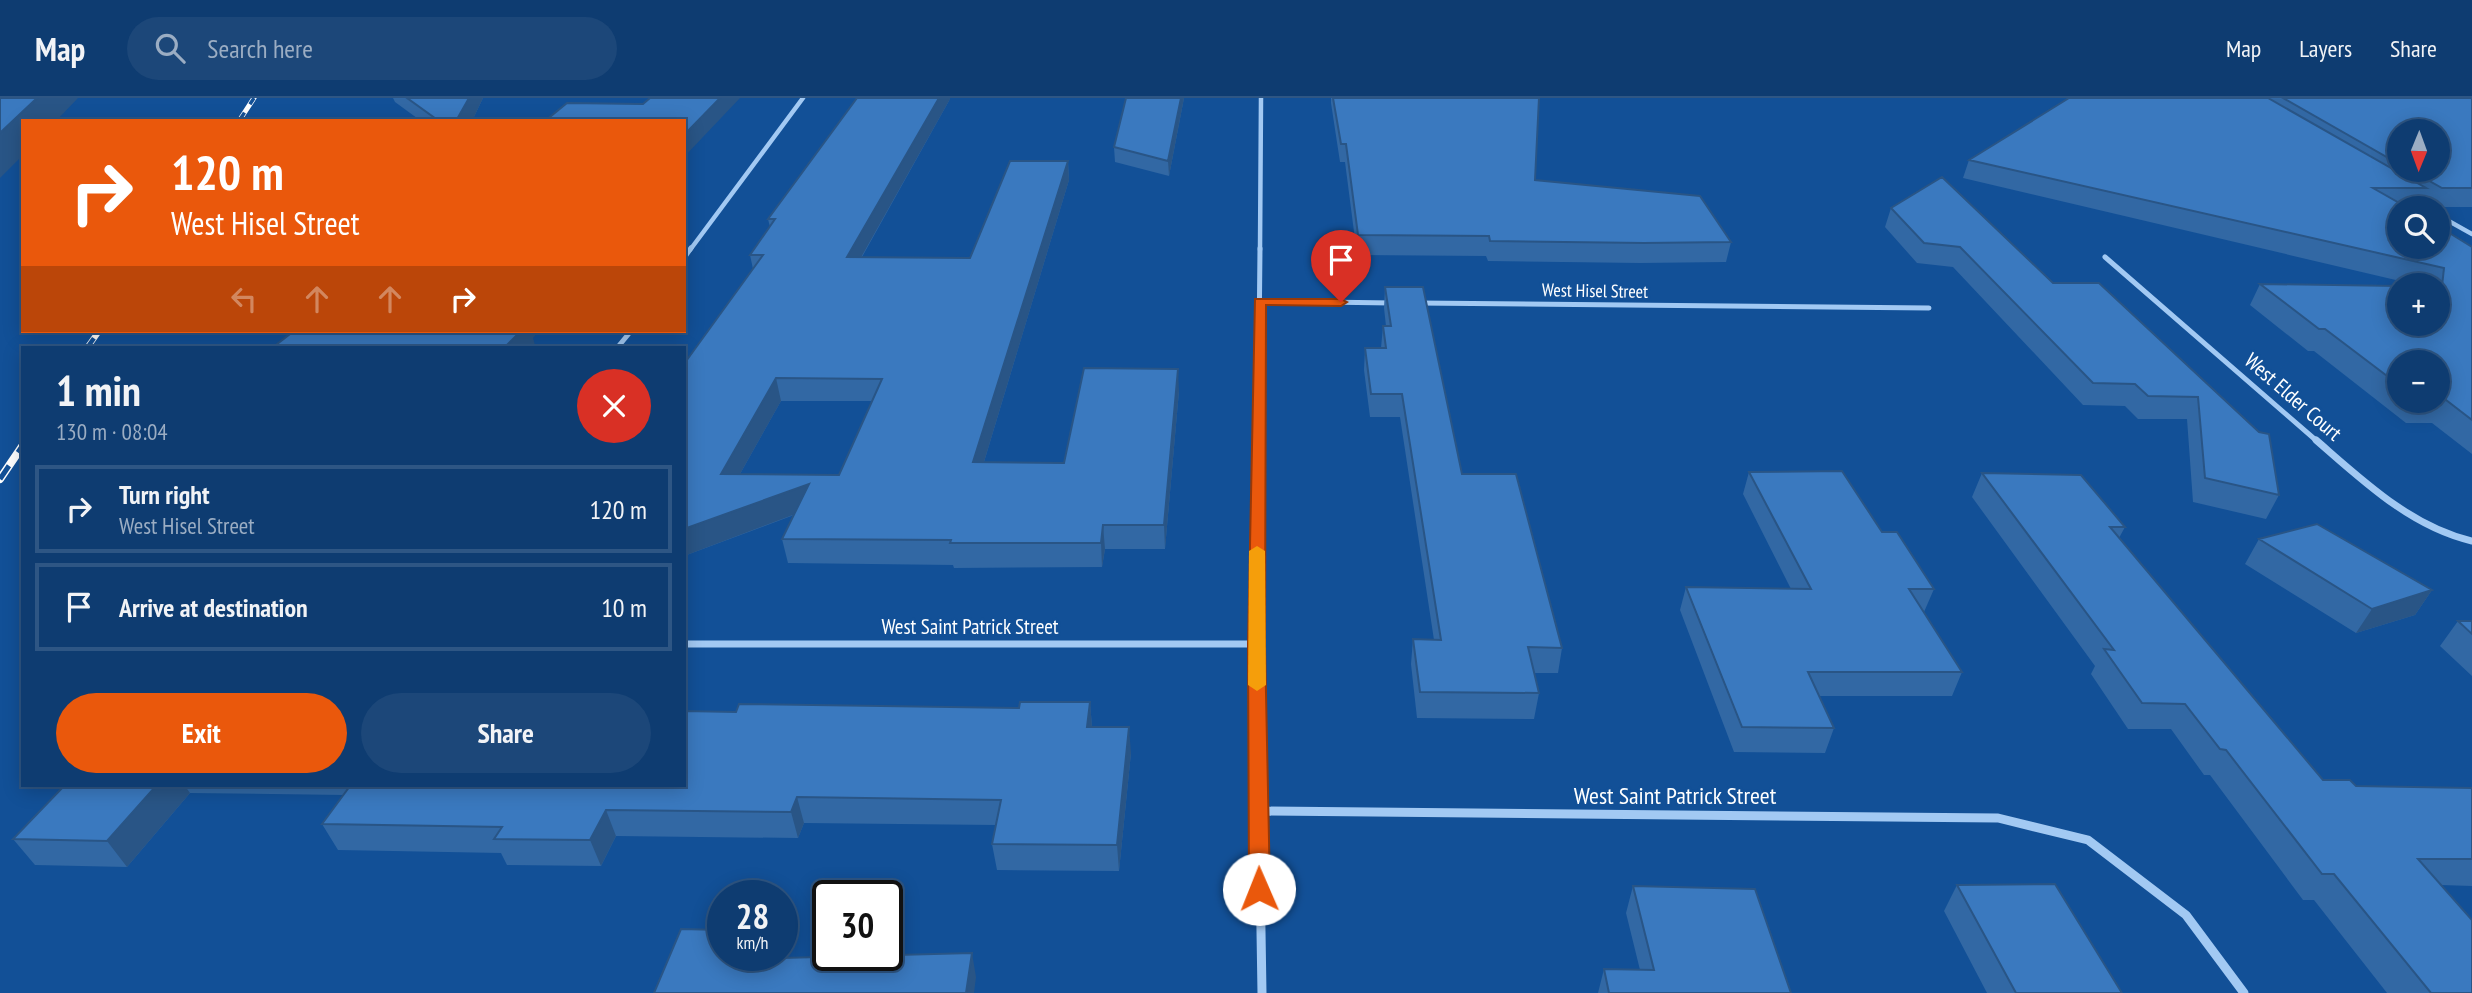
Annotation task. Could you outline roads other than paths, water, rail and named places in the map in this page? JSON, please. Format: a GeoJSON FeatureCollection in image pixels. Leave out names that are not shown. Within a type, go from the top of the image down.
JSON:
{"type":"FeatureCollection","features":[{"type":"Feature","properties":{"kind":"street"},"geometry":{"type":"LineString","coordinates":[[686,255],[803,98]]}},
{"type":"Feature","properties":{"kind":"street"},"geometry":{"type":"LineString","coordinates":[[1261,98],[1256,644],[1262,993]]}},
{"type":"Feature","properties":{"kind":"street"},"geometry":{"type":"LineString","coordinates":[[2450,222],[2472,234]]}},
{"type":"Feature","properties":{"kind":"street","name":"West Elder Court"},"geometry":{"type":"LineString","coordinates":[[2105,257],[2378,494],[2451,536],[2472,541]]}},
{"type":"Feature","properties":{"kind":"street"},"geometry":{"type":"LineString","coordinates":[[1260,302],[1399,303]]}},
{"type":"Feature","properties":{"kind":"street","name":"West Hisel Street"},"geometry":{"type":"LineString","coordinates":[[1413,303],[1929,308]]}},
{"type":"Feature","properties":{"kind":"street","name":"West Saint Patrick Street"},"geometry":{"type":"LineString","coordinates":[[686,644],[1256,644]]}},
{"type":"Feature","properties":{"kind":"street","name":"West Saint Patrick Street"},"geometry":{"type":"LineString","coordinates":[[1258,811],[1998,817],[2088,840],[2186,915],[2244,993]]}},
{"type":"Feature","properties":{"kind":"railway"},"geometry":{"type":"LineString","coordinates":[[240,119],[254,98]]}},
{"type":"Feature","properties":{"kind":"railway"},"geometry":{"type":"LineString","coordinates":[[88,346],[98,333]]}},
{"type":"Feature","properties":{"kind":"railway"},"geometry":{"type":"LineString","coordinates":[[0,479],[21,448]]}}]}
